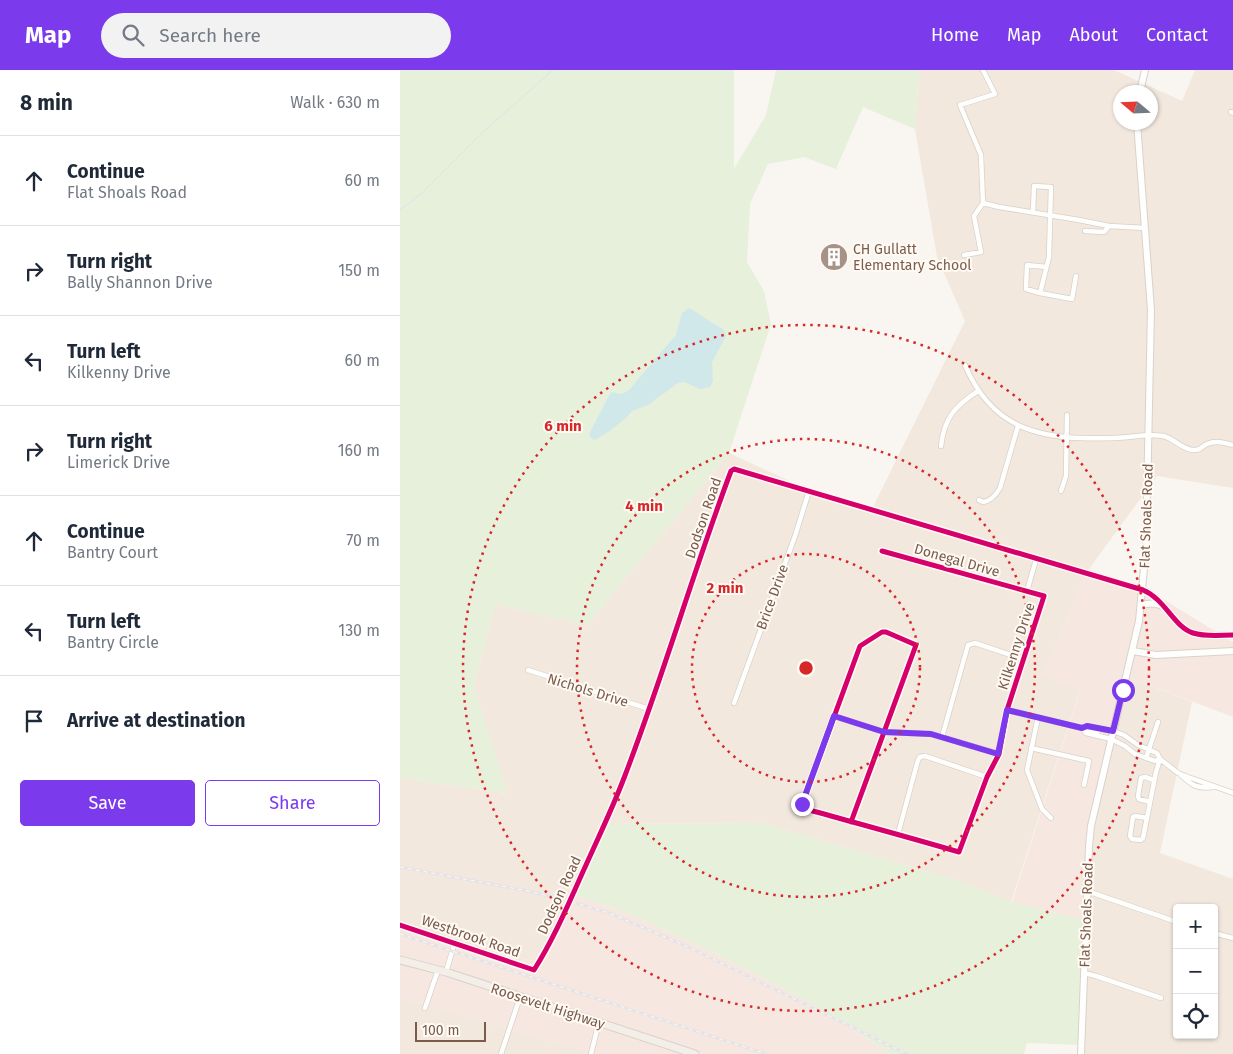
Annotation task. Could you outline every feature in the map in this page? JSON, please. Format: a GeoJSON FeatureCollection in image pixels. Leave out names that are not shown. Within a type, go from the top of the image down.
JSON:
{"type":"FeatureCollection","features":[{"type":"Feature","properties":{"kind":"main road","name":"Roosevelt Highway"},"geometry":{"type":"LineString","coordinates":[[400,960],[446,972],[695,1054]]}},
{"type":"Feature","properties":{"kind":"street"},"geometry":{"type":"LineString","coordinates":[[964,254],[981,252],[974,216],[983,203],[981,156],[960,105],[995,94],[984,70]]}},
{"type":"Feature","properties":{"kind":"street"},"geometry":{"type":"LineString","coordinates":[[1142,85],[1145,70]]}},
{"type":"Feature","properties":{"kind":"street","name":"Flat Shoals Road"},"geometry":{"type":"LineString","coordinates":[[1081,1054],[1087,891],[1092,826],[1141,606],[1146,547],[1151,310],[1139,130]]}},
{"type":"Feature","properties":{"kind":"street"},"geometry":{"type":"LineString","coordinates":[[1032,212],[1034,186],[1051,187],[1049,257],[1040,293]]}},
{"type":"Feature","properties":{"kind":"street"},"geometry":{"type":"LineString","coordinates":[[983,203],[1109,226],[1145,228]]}},
{"type":"Feature","properties":{"kind":"street"},"geometry":{"type":"LineString","coordinates":[[1085,231],[1104,232],[1109,226]]}},
{"type":"Feature","properties":{"kind":"street"},"geometry":{"type":"LineString","coordinates":[[1046,267],[1027,265],[1026,289],[1072,299],[1076,276]]}},
{"type":"Feature","properties":{"kind":"street"},"geometry":{"type":"LineString","coordinates":[[965,365],[978,391],[998,412],[1018,426],[1042,434],[1067,437],[1116,438],[1127,436],[1165,436],[1192,450],[1198,450],[1206,444],[1213,442],[1233,444]]}},
{"type":"Feature","properties":{"kind":"street"},"geometry":{"type":"LineString","coordinates":[[941,446],[944,429],[951,414],[962,402],[978,391]]}},
{"type":"Feature","properties":{"kind":"street"},"geometry":{"type":"LineString","coordinates":[[1061,491],[1066,476],[1067,415]]}},
{"type":"Feature","properties":{"kind":"street"},"geometry":{"type":"LineString","coordinates":[[979,500],[988,502],[1000,488],[1018,426]]}},
{"type":"Feature","properties":{"kind":"street","name":"Dodson Road"},"geometry":{"type":"LineString","coordinates":[[534,970],[568,904],[624,780],[713,518],[731,471],[737,468],[1143,590]]}},
{"type":"Feature","properties":{"kind":"street","name":"Brice Drive"},"geometry":{"type":"LineString","coordinates":[[734,703],[795,536],[809,491]]}},
{"type":"Feature","properties":{"kind":"street","name":"Donegal Drive"},"geometry":{"type":"LineString","coordinates":[[882,551],[1027,591]]}},
{"type":"Feature","properties":{"kind":"street","name":"Kilkenny Drive"},"geometry":{"type":"LineString","coordinates":[[898,834],[959,852],[987,777],[998,754],[1007,710],[1044,596],[1027,591],[1035,563]]}},
{"type":"Feature","properties":{"kind":"street"},"geometry":{"type":"LineString","coordinates":[[1143,590],[1156,597],[1182,626],[1193,633],[1233,635]]}},
{"type":"Feature","properties":{"kind":"street"},"geometry":{"type":"LineString","coordinates":[[1141,606],[1146,603],[1152,603],[1166,608]]}},
{"type":"Feature","properties":{"kind":"street"},"geometry":{"type":"LineString","coordinates":[[851,822],[916,646],[886,632],[882,632],[860,646],[802,804],[806,809],[851,822],[898,834],[920,757],[925,756],[987,777]]}},
{"type":"Feature","properties":{"kind":"street"},"geometry":{"type":"LineString","coordinates":[[942,737],[968,644],[975,643],[1023,659]]}},
{"type":"Feature","properties":{"kind":"street"},"geometry":{"type":"LineString","coordinates":[[1132,651],[1156,654],[1233,650]]}},
{"type":"Feature","properties":{"kind":"street","name":"Nichols Drive"},"geometry":{"type":"LineString","coordinates":[[528,670],[649,709]]}},
{"type":"Feature","properties":{"kind":"street"},"geometry":{"type":"LineString","coordinates":[[1007,710],[1082,728],[1086,733],[1113,731],[1124,735],[1138,745],[1158,753],[1160,759],[1143,838],[1141,840],[1132,839],[1130,836],[1133,818],[1136,816],[1147,818]]}},
{"type":"Feature","properties":{"kind":"street"},"geometry":{"type":"LineString","coordinates":[[834,716],[884,732],[921,732],[998,754]]}},
{"type":"Feature","properties":{"kind":"street"},"geometry":{"type":"LineString","coordinates":[[1038,718],[1027,770],[1042,809],[1051,818]]}},
{"type":"Feature","properties":{"kind":"street"},"geometry":{"type":"LineString","coordinates":[[1146,758],[1158,722]]}},
{"type":"Feature","properties":{"kind":"street"},"geometry":{"type":"LineString","coordinates":[[1098,732],[1125,746],[1135,754],[1155,761],[1160,759]]}},
{"type":"Feature","properties":{"kind":"street"},"geometry":{"type":"LineString","coordinates":[[1031,748],[1089,761],[1084,785]]}},
{"type":"Feature","properties":{"kind":"street"},"geometry":{"type":"LineString","coordinates":[[1160,759],[1178,772],[1233,793]]}},
{"type":"Feature","properties":{"kind":"street"},"geometry":{"type":"LineString","coordinates":[[1150,802],[1139,799],[1138,796],[1142,778],[1154,780]]}},
{"type":"Feature","properties":{"kind":"street"},"geometry":{"type":"LineString","coordinates":[[1087,891],[1173,921]]}},
{"type":"Feature","properties":{"kind":"street","name":"Westbrook Road"},"geometry":{"type":"LineString","coordinates":[[400,925],[534,970]]}},
{"type":"Feature","properties":{"kind":"street"},"geometry":{"type":"LineString","coordinates":[[1218,934],[1233,938]]}},
{"type":"Feature","properties":{"kind":"street"},"geometry":{"type":"LineString","coordinates":[[446,972],[455,942]]}},
{"type":"Feature","properties":{"kind":"street"},"geometry":{"type":"LineString","coordinates":[[425,1008],[438,970]]}},
{"type":"Feature","properties":{"kind":"street"},"geometry":{"type":"LineString","coordinates":[[1084,973],[1161,998]]}},
{"type":"Feature","properties":{"kind":"street"},"geometry":{"type":"LineString","coordinates":[[502,1054],[520,997]]}},
{"type":"Feature","properties":{"kind":"street"},"geometry":{"type":"LineString","coordinates":[[591,1054],[599,1022]]}},
{"type":"Feature","properties":{"kind":"shaded area"},"geometry":{"type":"Polygon","coordinates":[[[919,70],[1114,70],[1147,85],[1113,85],[1113,130],[1158,130],[1158,90],[1182,101],[1195,70],[1233,70],[1233,488],[1157,476],[1089,569],[1043,674],[1080,690],[1011,902],[953,879],[761,823],[599,824],[571,894],[538,962],[462,943],[400,922],[400,778],[506,793],[474,686],[495,604],[587,625],[729,453],[809,490],[871,511],[965,321],[937,257],[915,129],[919,70]]]}},
{"type":"Feature","properties":{"kind":"shaded area"},"geometry":{"type":"Polygon","coordinates":[[[1089,569],[1143,587],[1233,642],[1233,717],[1125,676],[1090,826],[1085,920],[1012,902],[1080,691],[1043,674],[1089,569]]]}},
{"type":"Feature","properties":{"kind":"shaded area"},"geometry":{"type":"Polygon","coordinates":[[[1125,676],[1192,702],[1160,853],[1233,879],[1233,1054],[1081,1054],[1090,826],[1125,676]]]}},
{"type":"Feature","properties":{"kind":"shaded area"},"geometry":{"type":"Polygon","coordinates":[[[571,894],[628,913],[719,955],[820,1008],[890,1054],[596,1054],[400,997],[400,922],[462,943],[538,962],[571,894]]]}},
{"type":"Feature","properties":{"kind":"shaded area"},"geometry":{"type":"Polygon","coordinates":[[[400,997],[596,1054],[400,1054],[400,997]]]}},
{"type":"Feature","properties":{"kind":"green space"},"geometry":{"type":"Polygon","coordinates":[[[400,70],[734,70],[734,169],[766,115],[776,70],[919,70],[915,129],[863,107],[836,169],[804,157],[768,164],[750,204],[747,262],[764,291],[771,324],[729,453],[587,625],[495,604],[474,686],[507,793],[400,778],[400,70]]]}},
{"type":"Feature","properties":{"kind":"green space"},"geometry":{"type":"Polygon","coordinates":[[[761,823],[953,879],[1012,902],[1085,920],[1082,1045],[1027,1043],[1024,1054],[890,1054],[820,1008],[719,955],[628,913],[571,894],[599,824],[761,823]]]}},
{"type":"Feature","properties":{"kind":"water"},"geometry":{"type":"Polygon","coordinates":[[[689,308],[723,329],[726,336],[712,362],[713,381],[710,387],[700,389],[684,382],[678,383],[648,405],[632,411],[608,432],[595,440],[591,438],[589,434],[611,392],[622,394],[629,390],[676,335],[682,313],[689,308]]]}},
{"type":"Feature","properties":{"kind":"waterway"},"geometry":{"type":"LineString","coordinates":[[400,210],[422,193],[483,132],[553,70]]}},
{"type":"Feature","properties":{"kind":"railway"},"geometry":{"type":"LineString","coordinates":[[400,867],[528,891],[609,913],[686,946],[907,1054]]}},
{"type":"Feature","properties":{"kind":"railway"},"geometry":{"type":"LineString","coordinates":[[400,934],[766,1054]]}},
{"type":"Feature","properties":{"kind":"cycle path"},"geometry":{"type":"LineString","coordinates":[[400,925],[534,970],[562,918],[620,789],[652,702],[717,509],[731,471],[734,469],[1143,590],[1151,594],[1186,630],[1203,635],[1233,635]]}},
{"type":"Feature","properties":{"kind":"cycle path"},"geometry":{"type":"LineString","coordinates":[[851,822],[916,645],[882,632],[860,646],[802,804],[806,809],[844,820],[863,825],[901,835],[959,852],[987,777],[999,754],[1007,710],[1044,596],[882,551]]}},
{"type":"Feature","properties":{"kind":"place","name":"CH Gullatt Elementary School"},"geometry":{"type":"Point","coordinates":[834,257]}},
{"type":"Feature","properties":{"kind":"route"},"geometry":{"type":"LineString","coordinates":[[802,804],[834,716],[884,732],[921,732],[931,734],[998,754],[1007,710],[1082,728],[1087,726],[1113,731],[1123,690]]}}]}
